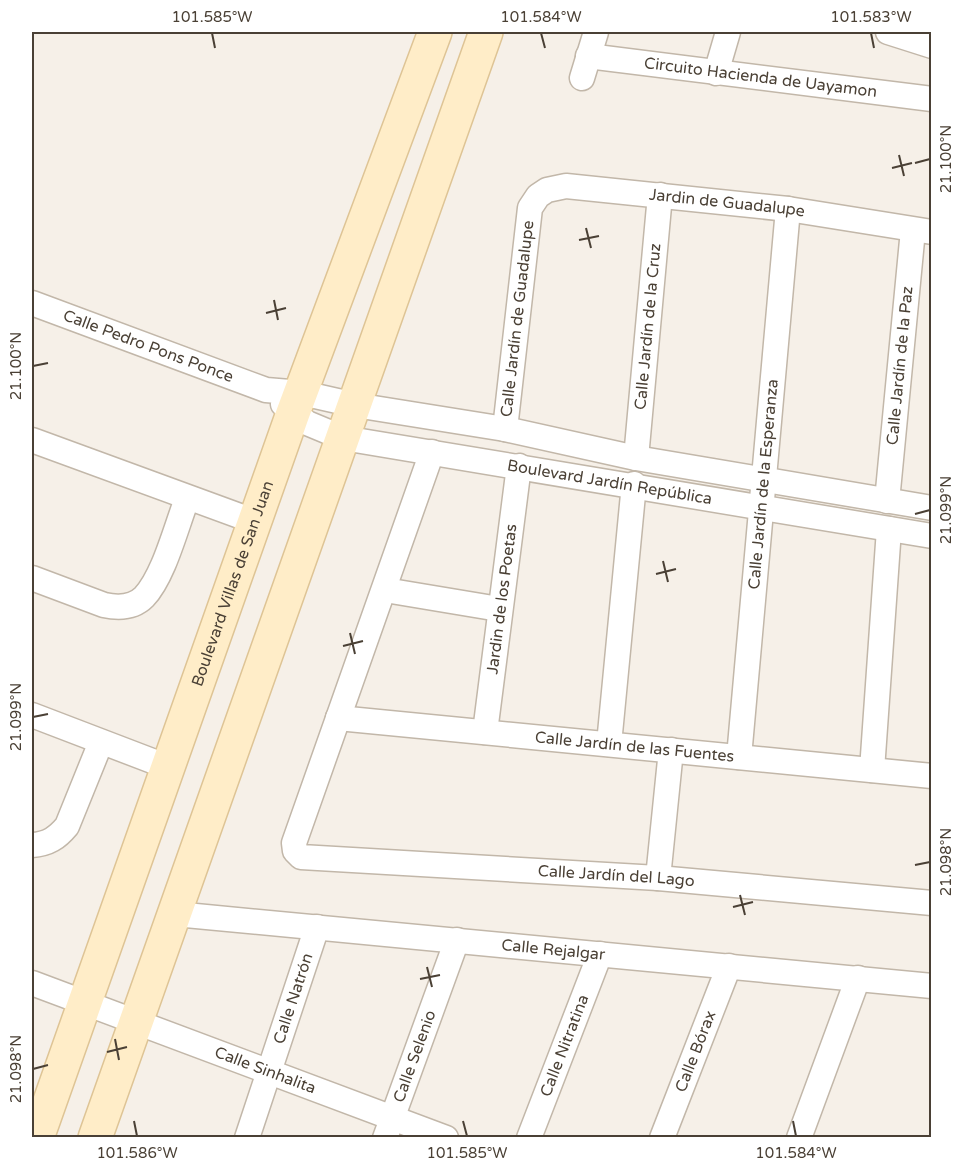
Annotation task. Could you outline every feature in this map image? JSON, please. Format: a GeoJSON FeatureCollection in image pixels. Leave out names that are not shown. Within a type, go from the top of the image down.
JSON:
{"type":"FeatureCollection","features":[{"type":"Feature","properties":{"kind":"street","name":"Boulevard Villas de San Juan"},"geometry":{"type":"LineString","coordinates":[[37,1128],[85,1002],[298,403],[435,32]]}},
{"type":"Feature","properties":{"kind":"street"},"geometry":{"type":"LineString","coordinates":[[95,1137],[486,32]]}},
{"type":"Feature","properties":{"kind":"street","name":"Circuito Hacienda de Uayamon"},"geometry":{"type":"LineString","coordinates":[[597,32],[585,67],[716,73],[932,99]]}},
{"type":"Feature","properties":{"kind":"street"},"geometry":{"type":"LineString","coordinates":[[716,73],[728,32]]}},
{"type":"Feature","properties":{"kind":"street"},"geometry":{"type":"LineString","coordinates":[[888,32],[932,46]]}},
{"type":"Feature","properties":{"kind":"street","name":"Jardin de Guadalupe"},"geometry":{"type":"LineString","coordinates":[[530,208],[538,196],[547,190],[566,186],[788,209],[922,231]]}},
{"type":"Feature","properties":{"kind":"street","name":"Calle Jardín de la Cruz"},"geometry":{"type":"LineString","coordinates":[[636,458],[660,195]]}},
{"type":"Feature","properties":{"kind":"street","name":"Calle Jardín de Guadalupe"},"geometry":{"type":"LineString","coordinates":[[505,429],[530,208]]}},
{"type":"Feature","properties":{"kind":"street","name":"Calle Jardín de la Esperanza"},"geometry":{"type":"LineString","coordinates":[[739,757],[788,209]]}},
{"type":"Feature","properties":{"kind":"street","name":"Calle Jardín de la Paz"},"geometry":{"type":"LineString","coordinates":[[888,501],[922,231]]}},
{"type":"Feature","properties":{"kind":"street","name":"Calle Pedro Pons Ponce"},"geometry":{"type":"LineString","coordinates":[[32,303],[298,403]]}},
{"type":"Feature","properties":{"kind":"street","name":"Boulevard Jardín República"},"geometry":{"type":"LineString","coordinates":[[298,403],[355,405],[505,429],[636,458],[932,508]]}},
{"type":"Feature","properties":{"kind":"street","name":"Boulevard Jardín República"},"geometry":{"type":"LineString","coordinates":[[298,403],[322,431],[343,438],[634,484],[932,536]]}},
{"type":"Feature","properties":{"kind":"street"},"geometry":{"type":"LineString","coordinates":[[32,440],[187,499],[256,522]]}},
{"type":"Feature","properties":{"kind":"street"},"geometry":{"type":"LineString","coordinates":[[338,718],[432,452]]}},
{"type":"Feature","properties":{"kind":"street","name":"Jardin de los Poetas"},"geometry":{"type":"LineString","coordinates":[[485,732],[519,466]]}},
{"type":"Feature","properties":{"kind":"street"},"geometry":{"type":"LineString","coordinates":[[609,744],[634,484]]}},
{"type":"Feature","properties":{"kind":"street"},"geometry":{"type":"LineString","coordinates":[[32,578],[104,605],[116,608],[130,606],[143,598],[156,578],[187,499]]}},
{"type":"Feature","properties":{"kind":"street"},"geometry":{"type":"LineString","coordinates":[[872,770],[889,529]]}},
{"type":"Feature","properties":{"kind":"street"},"geometry":{"type":"LineString","coordinates":[[385,590],[499,609]]}},
{"type":"Feature","properties":{"kind":"street"},"geometry":{"type":"LineString","coordinates":[[32,715],[168,767]]}},
{"type":"Feature","properties":{"kind":"street","name":"Calle Jardín de las Fuentes"},"geometry":{"type":"LineString","coordinates":[[338,718],[932,776]]}},
{"type":"Feature","properties":{"kind":"street","name":"Calle Jardín del Lago"},"geometry":{"type":"LineString","coordinates":[[338,718],[294,843],[295,851],[301,857],[658,878],[932,903]]}},
{"type":"Feature","properties":{"kind":"street"},"geometry":{"type":"LineString","coordinates":[[32,845],[47,842],[58,836],[67,826],[101,742]]}},
{"type":"Feature","properties":{"kind":"street"},"geometry":{"type":"LineString","coordinates":[[658,878],[671,750]]}},
{"type":"Feature","properties":{"kind":"street","name":"Calle Rejalgar"},"geometry":{"type":"LineString","coordinates":[[175,914],[932,986]]}},
{"type":"Feature","properties":{"kind":"street","name":"Calle Natrón"},"geometry":{"type":"LineString","coordinates":[[247,1137],[271,1072],[317,927]]}},
{"type":"Feature","properties":{"kind":"street","name":"Calle Selenio"},"geometry":{"type":"LineString","coordinates":[[389,1128],[457,940]]}},
{"type":"Feature","properties":{"kind":"street","name":"Calle Nitratina"},"geometry":{"type":"LineString","coordinates":[[529,1137],[600,954]]}},
{"type":"Feature","properties":{"kind":"street","name":"Calle Bórax"},"geometry":{"type":"LineString","coordinates":[[662,1137],[729,966]]}},
{"type":"Feature","properties":{"kind":"street"},"geometry":{"type":"LineString","coordinates":[[799,1137],[858,978]]}},
{"type":"Feature","properties":{"kind":"street","name":"Calle Sinhalita"},"geometry":{"type":"LineString","coordinates":[[32,983],[271,1072],[389,1128],[446,1137]]}}]}
